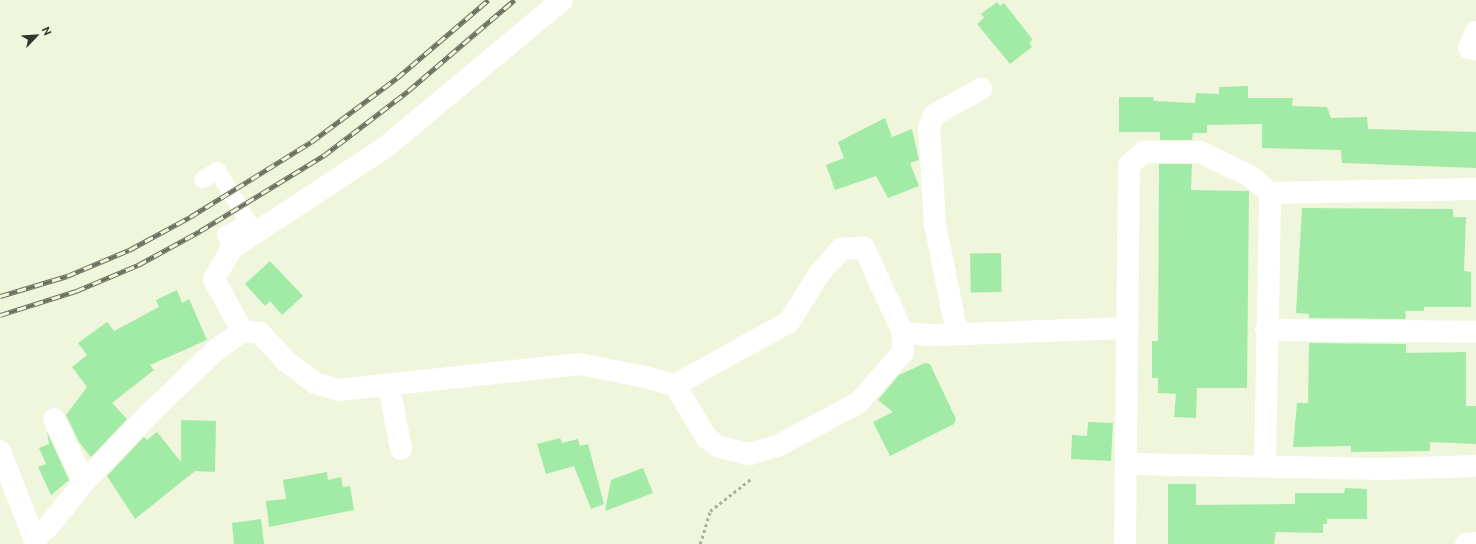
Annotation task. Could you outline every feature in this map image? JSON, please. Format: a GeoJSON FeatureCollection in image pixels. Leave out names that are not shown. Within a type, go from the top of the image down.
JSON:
{"type":"FeatureCollection","features":[{"type":"Feature","properties":{"kind":"street"},"geometry":{"type":"LineString","coordinates":[[242,331],[214,279],[231,249],[387,146],[562,0]]}},
{"type":"Feature","properties":{"kind":"street"},"geometry":{"type":"LineString","coordinates":[[1476,32],[1469,48],[1476,49]]}},
{"type":"Feature","properties":{"kind":"street"},"geometry":{"type":"LineString","coordinates":[[957,333],[934,211],[929,127],[934,115],[981,89]]}},
{"type":"Feature","properties":{"kind":"street"},"geometry":{"type":"LineString","coordinates":[[1125,544],[1128,464],[1129,165],[1144,152],[1200,152],[1250,176],[1270,193],[1476,189]]}},
{"type":"Feature","properties":{"kind":"street"},"geometry":{"type":"LineString","coordinates":[[202,179],[217,170],[248,222],[225,234],[231,249]]}},
{"type":"Feature","properties":{"kind":"street"},"geometry":{"type":"LineString","coordinates":[[1265,465],[1266,330],[1270,193]]}},
{"type":"Feature","properties":{"kind":"street"},"geometry":{"type":"LineString","coordinates":[[0,451],[35,541],[84,482],[188,377],[242,331],[260,333],[286,361],[315,383],[339,390],[389,387],[527,367],[579,364],[675,385],[789,322],[819,274],[841,249],[864,248],[903,333],[903,352],[858,403],[779,445],[750,454],[719,447],[706,437],[675,385]]}},
{"type":"Feature","properties":{"kind":"street"},"geometry":{"type":"LineString","coordinates":[[903,333],[1128,328]]}},
{"type":"Feature","properties":{"kind":"street"},"geometry":{"type":"LineString","coordinates":[[1266,330],[1476,332]]}},
{"type":"Feature","properties":{"kind":"street"},"geometry":{"type":"LineString","coordinates":[[389,387],[401,449]]}},
{"type":"Feature","properties":{"kind":"street"},"geometry":{"type":"LineString","coordinates":[[54,419],[84,482]]}},
{"type":"Feature","properties":{"kind":"street"},"geometry":{"type":"LineString","coordinates":[[1128,464],[1265,465],[1384,469],[1476,466]]}},
{"type":"Feature","properties":{"kind":"street"},"geometry":{"type":"LineString","coordinates":[[1466,544],[1476,543]]}},
{"type":"Feature","properties":{"kind":"path"},"geometry":{"type":"LineString","coordinates":[[700,544],[710,510],[757,475]]}},
{"type":"Feature","properties":{"kind":"building"},"geometry":{"type":"Polygon","coordinates":[[[997,2],[1000,6],[1004,3],[1033,40],[1029,42],[1032,47],[1010,64],[977,24],[984,18],[981,14],[997,2]]]}},
{"type":"Feature","properties":{"kind":"building"},"geometry":{"type":"Polygon","coordinates":[[[1248,86],[1248,98],[1293,98],[1292,106],[1327,107],[1331,118],[1367,117],[1368,129],[1476,132],[1476,168],[1342,163],[1341,150],[1262,148],[1262,124],[1207,125],[1207,133],[1193,133],[1192,140],[1160,140],[1160,132],[1119,132],[1119,97],[1153,97],[1154,101],[1195,103],[1196,93],[1219,94],[1219,87],[1248,86]]]}},
{"type":"Feature","properties":{"kind":"building"},"geometry":{"type":"Polygon","coordinates":[[[885,118],[892,137],[912,129],[919,160],[910,163],[919,186],[888,198],[876,176],[835,190],[826,165],[844,158],[838,142],[885,118]]]}},
{"type":"Feature","properties":{"kind":"building"},"geometry":{"type":"Polygon","coordinates":[[[1159,164],[1192,164],[1191,190],[1249,191],[1247,388],[1197,388],[1196,418],[1174,417],[1176,394],[1158,393],[1158,378],[1152,378],[1152,341],[1158,341],[1159,164]]]}},
{"type":"Feature","properties":{"kind":"building"},"geometry":{"type":"Polygon","coordinates":[[[1302,208],[1453,209],[1453,217],[1466,217],[1464,271],[1471,272],[1471,307],[1424,307],[1424,311],[1405,311],[1406,319],[1309,318],[1309,314],[1296,313],[1302,208]]]}},
{"type":"Feature","properties":{"kind":"building"},"geometry":{"type":"Polygon","coordinates":[[[1001,253],[1002,292],[971,293],[970,254],[1001,253]]]}},
{"type":"Feature","properties":{"kind":"building"},"geometry":{"type":"Polygon","coordinates":[[[270,261],[303,296],[282,315],[270,301],[265,306],[245,284],[270,261]]]}},
{"type":"Feature","properties":{"kind":"building"},"geometry":{"type":"Polygon","coordinates":[[[177,290],[182,303],[189,299],[207,340],[150,365],[154,370],[112,403],[127,419],[91,457],[79,442],[66,415],[87,387],[72,367],[87,355],[78,343],[107,322],[114,331],[159,307],[156,300],[177,290]]]}},
{"type":"Feature","properties":{"kind":"building"},"geometry":{"type":"Polygon","coordinates":[[[1309,343],[1406,344],[1406,353],[1466,352],[1466,406],[1476,406],[1476,444],[1430,442],[1430,451],[1351,452],[1351,446],[1293,447],[1297,403],[1308,403],[1309,343]]]}},
{"type":"Feature","properties":{"kind":"building"},"geometry":{"type":"Polygon","coordinates":[[[925,363],[930,364],[956,419],[954,424],[890,456],[873,422],[893,412],[878,400],[899,375],[925,363]]]}},
{"type":"Feature","properties":{"kind":"building"},"geometry":{"type":"Polygon","coordinates":[[[181,420],[216,421],[215,472],[195,471],[135,519],[107,476],[144,437],[147,440],[157,432],[181,462],[181,420]]]}},
{"type":"Feature","properties":{"kind":"building"},"geometry":{"type":"Polygon","coordinates":[[[1088,422],[1113,423],[1111,461],[1071,459],[1072,435],[1087,436],[1088,422]]]}},
{"type":"Feature","properties":{"kind":"building"},"geometry":{"type":"Polygon","coordinates":[[[47,432],[69,480],[51,495],[38,467],[46,464],[39,448],[49,444],[47,432]]]}},
{"type":"Feature","properties":{"kind":"building"},"geometry":{"type":"Polygon","coordinates":[[[560,438],[562,443],[578,439],[580,446],[588,444],[604,504],[591,509],[574,466],[546,474],[537,444],[560,438]]]}},
{"type":"Feature","properties":{"kind":"building"},"geometry":{"type":"Polygon","coordinates":[[[643,468],[653,493],[605,511],[611,480],[643,468]]]}},
{"type":"Feature","properties":{"kind":"building"},"geometry":{"type":"Polygon","coordinates":[[[327,472],[328,480],[341,477],[343,487],[350,486],[354,510],[269,527],[266,501],[286,499],[283,480],[327,472]]]}},
{"type":"Feature","properties":{"kind":"building"},"geometry":{"type":"Polygon","coordinates":[[[1168,484],[1196,484],[1196,505],[1295,504],[1295,493],[1344,493],[1345,488],[1367,489],[1367,519],[1327,519],[1327,524],[1323,524],[1323,533],[1276,532],[1274,544],[1168,544],[1168,484]]]}},
{"type":"Feature","properties":{"kind":"building"},"geometry":{"type":"Polygon","coordinates":[[[261,519],[264,544],[234,544],[232,523],[261,519]]]}},
{"type":"Feature","properties":{"kind":"railway"},"geometry":{"type":"LineString","coordinates":[[0,296],[67,276],[129,250],[190,217],[311,142],[397,78],[488,0]]}},
{"type":"Feature","properties":{"kind":"railway"},"geometry":{"type":"LineString","coordinates":[[0,315],[76,291],[138,265],[200,231],[323,156],[408,91],[514,0]]}}]}
